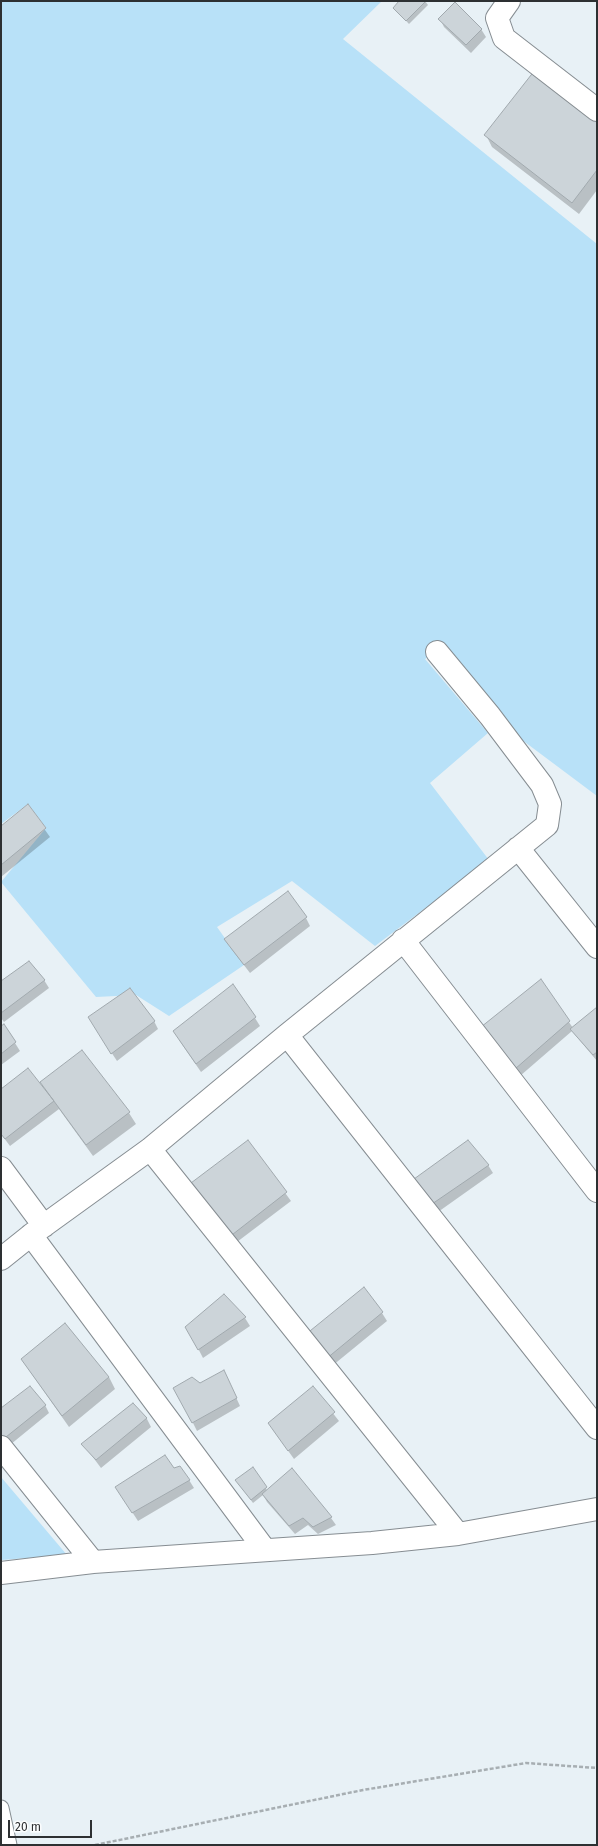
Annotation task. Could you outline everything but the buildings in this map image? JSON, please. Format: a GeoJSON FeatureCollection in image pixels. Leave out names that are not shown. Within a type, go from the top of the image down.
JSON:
{"type":"FeatureCollection","features":[{"type":"Feature","properties":{"kind":"street"},"geometry":{"type":"LineString","coordinates":[[509,1],[497,18],[504,38],[597,110]]}},
{"type":"Feature","properties":{"kind":"street"},"geometry":{"type":"LineString","coordinates":[[1,1259],[37,1230],[150,1149],[403,940],[547,824],[550,804],[542,785],[490,716],[437,652]]}},
{"type":"Feature","properties":{"kind":"street"},"geometry":{"type":"LineString","coordinates":[[518,848],[597,947]]}},
{"type":"Feature","properties":{"kind":"street"},"geometry":{"type":"LineString","coordinates":[[403,940],[597,1191]]}},
{"type":"Feature","properties":{"kind":"street"},"geometry":{"type":"LineString","coordinates":[[287,1035],[597,1428]]}},
{"type":"Feature","properties":{"kind":"street"},"geometry":{"type":"LineString","coordinates":[[150,1149],[458,1534]]}},
{"type":"Feature","properties":{"kind":"street"},"geometry":{"type":"LineString","coordinates":[[1,1168],[37,1230],[265,1550]]}},
{"type":"Feature","properties":{"kind":"street"},"geometry":{"type":"LineString","coordinates":[[1,1447],[93,1562]]}},
{"type":"Feature","properties":{"kind":"street"},"geometry":{"type":"LineString","coordinates":[[1,1573],[93,1562],[372,1543],[458,1534],[597,1509]]}},
{"type":"Feature","properties":{"kind":"lane"},"geometry":{"type":"LineString","coordinates":[[1,1808],[9,1845]]}},
{"type":"Feature","properties":{"kind":"path"},"geometry":{"type":"LineString","coordinates":[[95,1845],[363,1790],[526,1763],[597,1768]]}},
{"type":"Feature","properties":{"kind":"shaded area"},"geometry":{"type":"Polygon","coordinates":[[[1,1],[382,1],[343,39],[597,244],[597,796],[490,716],[437,652],[425,659],[488,733],[430,783],[489,860],[375,946],[292,881],[217,927],[244,965],[169,1016],[136,995],[96,997],[1,882],[46,828],[28,804],[1,824],[1,1]]]}},
{"type":"Feature","properties":{"kind":"shaded area"},"geometry":{"type":"Polygon","coordinates":[[[1,1477],[67,1555],[1,1560],[1,1477]]]}}]}
